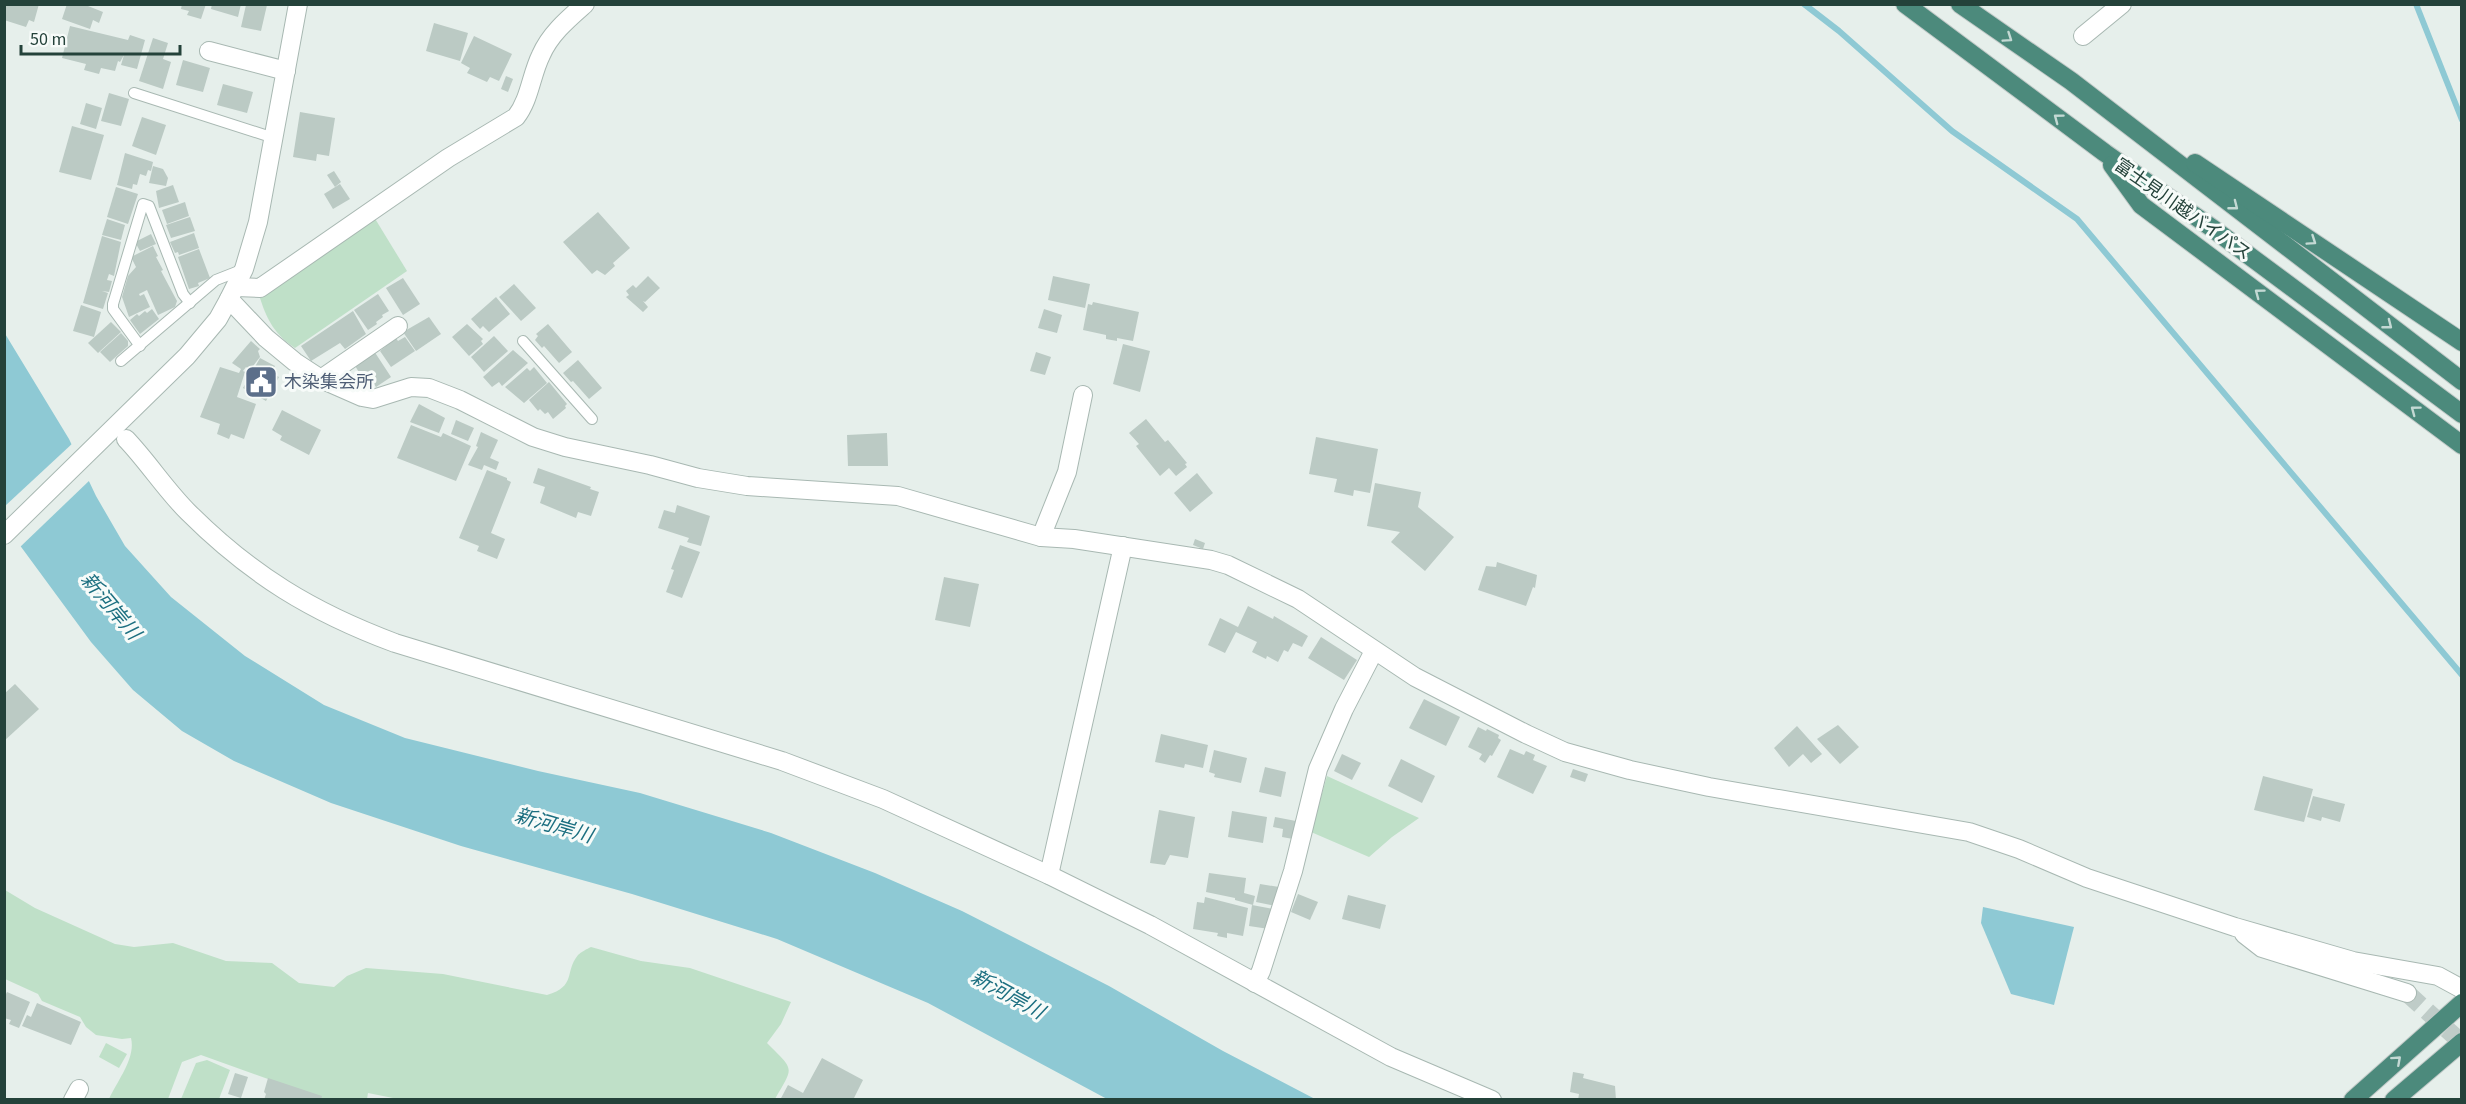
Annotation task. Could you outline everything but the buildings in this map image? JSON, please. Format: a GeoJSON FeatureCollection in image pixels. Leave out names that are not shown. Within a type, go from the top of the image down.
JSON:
{"type":"FeatureCollection","features":[{"type":"Feature","properties":{"kind":"highway","name":"富士見川越バイパス"},"geometry":{"type":"LineString","coordinates":[[1905,4],[2104,153],[2212,228],[2462,414]]}},
{"type":"Feature","properties":{"kind":"highway","name":"富士見川越バイパス"},"geometry":{"type":"LineString","coordinates":[[1960,4],[2071,81],[2462,381]]}},
{"type":"Feature","properties":{"kind":"highway"},"geometry":{"type":"LineString","coordinates":[[2071,81],[2462,342]]}},
{"type":"Feature","properties":{"kind":"highway"},"geometry":{"type":"LineString","coordinates":[[2104,153],[2141,205],[2462,446]]}},
{"type":"Feature","properties":{"kind":"highway"},"geometry":{"type":"LineString","coordinates":[[2353,1100],[2462,1003]]}},
{"type":"Feature","properties":{"kind":"highway"},"geometry":{"type":"LineString","coordinates":[[2394,1100],[2462,1042]]}},
{"type":"Feature","properties":{"kind":"street"},"geometry":{"type":"LineString","coordinates":[[4,535],[117,437],[218,319],[244,269],[258,222],[298,4]]}},
{"type":"Feature","properties":{"kind":"street"},"geometry":{"type":"LineString","coordinates":[[232,293],[260,288],[448,158],[516,117],[522,108],[546,45],[560,27],[585,4]]}},
{"type":"Feature","properties":{"kind":"street"},"geometry":{"type":"LineString","coordinates":[[2083,36],[2122,4]]}},
{"type":"Feature","properties":{"kind":"street"},"geometry":{"type":"LineString","coordinates":[[209,51],[286,71]]}},
{"type":"Feature","properties":{"kind":"street"},"geometry":{"type":"LineString","coordinates":[[232,293],[281,351],[321,379],[362,397],[372,399],[411,387],[429,388],[460,400],[533,436],[565,447],[698,478],[747,486],[898,496],[1041,537],[1179,554],[1228,565],[1298,599],[1374,651],[1465,703],[1565,752],[1630,770],[1709,787],[1969,832],[2097,881],[2235,927],[2352,961],[2438,976],[2462,989]]}},
{"type":"Feature","properties":{"kind":"street"},"geometry":{"type":"LineString","coordinates":[[321,379],[398,326]]}},
{"type":"Feature","properties":{"kind":"street"},"geometry":{"type":"LineString","coordinates":[[1041,537],[1067,472],[1083,395]]}},
{"type":"Feature","properties":{"kind":"street"},"geometry":{"type":"LineString","coordinates":[[117,437],[221,543],[286,592],[351,627],[395,643],[704,736],[834,779],[932,819],[1150,925],[1391,1057],[1492,1100]]}},
{"type":"Feature","properties":{"kind":"street"},"geometry":{"type":"LineString","coordinates":[[1049,875],[1123,546]]}},
{"type":"Feature","properties":{"kind":"street"},"geometry":{"type":"LineString","coordinates":[[1255,983],[1261,971],[1293,871],[1318,769],[1344,709],[1374,651]]}},
{"type":"Feature","properties":{"kind":"street"},"geometry":{"type":"LineString","coordinates":[[2235,927],[2262,948],[2407,993]]}},
{"type":"Feature","properties":{"kind":"lane"},"geometry":{"type":"LineString","coordinates":[[134,93],[274,138]]}},
{"type":"Feature","properties":{"kind":"lane"},"geometry":{"type":"LineString","coordinates":[[140,346],[113,309],[113,304],[143,204],[149,206],[183,294],[190,303]]}},
{"type":"Feature","properties":{"kind":"lane"},"geometry":{"type":"LineString","coordinates":[[121,362],[216,280],[244,269]]}},
{"type":"Feature","properties":{"kind":"lane"},"geometry":{"type":"LineString","coordinates":[[523,341],[592,418]]}},
{"type":"Feature","properties":{"kind":"green space"},"geometry":{"type":"Polygon","coordinates":[[[374,217],[407,271],[295,348],[282,338],[273,326],[260,298],[374,217]]]}},
{"type":"Feature","properties":{"kind":"green space"},"geometry":{"type":"Polygon","coordinates":[[[1327,776],[1419,818],[1369,857],[1311,832],[1327,776]]]}},
{"type":"Feature","properties":{"kind":"green space"},"geometry":{"type":"Polygon","coordinates":[[[5,890],[35,908],[115,944],[134,947],[173,943],[226,961],[272,963],[299,983],[334,987],[347,976],[366,968],[443,974],[547,995],[563,987],[578,955],[591,947],[641,961],[690,968],[791,1002],[781,1024],[767,1043],[787,1064],[788,1074],[775,1099],[403,1100],[368,1093],[367,1099],[327,1100],[201,1055],[182,1062],[168,1099],[109,1099],[131,1053],[131,1038],[96,1035],[86,1027],[80,1017],[42,1001],[38,994],[5,979],[5,890]]]}},
{"type":"Feature","properties":{"kind":"green space"},"geometry":{"type":"Polygon","coordinates":[[[106,1043],[127,1054],[119,1068],[99,1057],[106,1043]]]}},
{"type":"Feature","properties":{"kind":"green space"},"geometry":{"type":"Polygon","coordinates":[[[207,1060],[230,1070],[219,1099],[181,1099],[196,1063],[207,1060]]]}},
{"type":"Feature","properties":{"kind":"water","name":"新河岸川"},"geometry":{"type":"Polygon","coordinates":[[[4,332],[69,439],[96,496],[125,546],[171,597],[245,656],[324,705],[405,738],[538,771],[640,793],[771,833],[875,873],[962,911],[1109,986],[1223,1051],[1315,1099],[1107,1099],[928,1003],[777,939],[632,894],[461,846],[331,803],[234,761],[182,731],[133,690],[91,642],[5,525],[4,332]]]}},
{"type":"Feature","properties":{"kind":"water"},"geometry":{"type":"Polygon","coordinates":[[[1983,907],[2074,927],[2054,1005],[2011,994],[1981,923],[1983,907]]]}},
{"type":"Feature","properties":{"kind":"pier"},"geometry":{"type":"Polygon","coordinates":[[[74,442],[91,479],[18,549],[4,530],[5,506],[74,442]]]}},
{"type":"Feature","properties":{"kind":"waterway"},"geometry":{"type":"LineString","coordinates":[[1804,4],[1839,31],[1952,131],[2077,219],[2462,675]]}},
{"type":"Feature","properties":{"kind":"waterway"},"geometry":{"type":"LineString","coordinates":[[2416,4],[2462,120]]}},
{"type":"Feature","properties":{"kind":"tunnel"},"geometry":{"type":"LineString","coordinates":[[2407,993],[2462,1043]]}},
{"type":"Feature","properties":{"kind":"place","name":"木染集会所"},"geometry":{"type":"Point","coordinates":[261,382]}}]}
